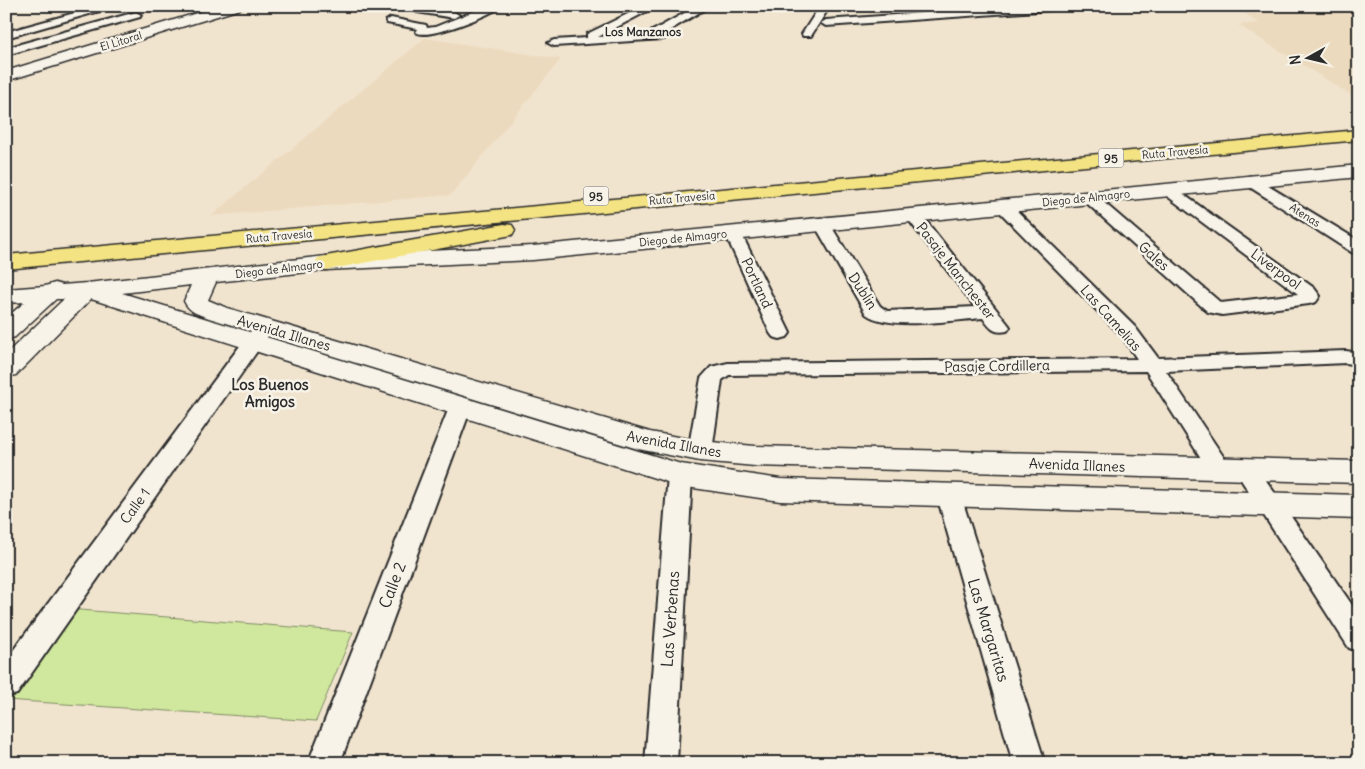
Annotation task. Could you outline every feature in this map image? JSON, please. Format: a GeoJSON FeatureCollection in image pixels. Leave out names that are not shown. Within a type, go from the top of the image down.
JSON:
{"type":"FeatureCollection","features":[{"type":"Feature","properties":{"kind":"highway","name":"Ruta Travesía"},"geometry":{"type":"LineString","coordinates":[[9,252],[1359,126]]}},
{"type":"Feature","properties":{"kind":"highway"},"geometry":{"type":"LineString","coordinates":[[1185,142],[1233,130]]}},
{"type":"Feature","properties":{"kind":"highway","name":"Ruta Travesía"},"geometry":{"type":"LineString","coordinates":[[9,252],[668,200],[1359,135]]}},
{"type":"Feature","properties":{"kind":"highway"},"geometry":{"type":"LineString","coordinates":[[326,263],[668,200]]}},
{"type":"Feature","properties":{"kind":"main road","name":"El Litoral"},"geometry":{"type":"LineString","coordinates":[[6,76],[235,6]]}},
{"type":"Feature","properties":{"kind":"main road","name":"Diego de Almagro"},"geometry":{"type":"LineString","coordinates":[[6,296],[88,290],[326,263],[533,253],[1250,181],[1355,174]]}},
{"type":"Feature","properties":{"kind":"main road"},"geometry":{"type":"LineString","coordinates":[[6,332],[49,293],[88,281],[160,273],[196,272],[206,277]]}},
{"type":"Feature","properties":{"kind":"main road","name":"Avenida Illanes"},"geometry":{"type":"LineString","coordinates":[[206,277],[197,295],[198,305],[218,313],[258,335],[460,408],[680,475],[780,490],[1359,508]]}},
{"type":"Feature","properties":{"kind":"main road"},"geometry":{"type":"LineString","coordinates":[[6,369],[88,290]]}},
{"type":"Feature","properties":{"kind":"main road","name":"Avenida Illanes"},"geometry":{"type":"LineString","coordinates":[[88,290],[258,335],[404,367],[626,436],[700,451],[765,456],[1359,472]]}},
{"type":"Feature","properties":{"kind":"street"},"geometry":{"type":"LineString","coordinates":[[6,35],[112,6]]}},
{"type":"Feature","properties":{"kind":"street"},"geometry":{"type":"LineString","coordinates":[[391,21],[422,27],[476,6]]}},
{"type":"Feature","properties":{"kind":"street"},"geometry":{"type":"LineString","coordinates":[[422,27],[421,32],[437,30],[497,6]]}},
{"type":"Feature","properties":{"kind":"street"},"geometry":{"type":"LineString","coordinates":[[580,42],[652,6]]}},
{"type":"Feature","properties":{"kind":"street"},"geometry":{"type":"LineString","coordinates":[[651,36],[705,6]]}},
{"type":"Feature","properties":{"kind":"street"},"geometry":{"type":"LineString","coordinates":[[807,34],[825,6]]}},
{"type":"Feature","properties":{"kind":"street"},"geometry":{"type":"LineString","coordinates":[[949,14],[959,6]]}},
{"type":"Feature","properties":{"kind":"street"},"geometry":{"type":"LineString","coordinates":[[826,23],[1065,6]]}},
{"type":"Feature","properties":{"kind":"street"},"geometry":{"type":"LineString","coordinates":[[417,8],[454,15]]}},
{"type":"Feature","properties":{"kind":"street"},"geometry":{"type":"LineString","coordinates":[[876,9],[929,16]]}},
{"type":"Feature","properties":{"kind":"street"},"geometry":{"type":"LineString","coordinates":[[6,52],[136,15]]}},
{"type":"Feature","properties":{"kind":"street"},"geometry":{"type":"LineString","coordinates":[[6,25],[85,51]]}},
{"type":"Feature","properties":{"kind":"street"},"geometry":{"type":"LineString","coordinates":[[554,43],[664,36]]}},
{"type":"Feature","properties":{"kind":"street","name":"Atenas"},"geometry":{"type":"LineString","coordinates":[[1250,181],[1359,249]]}},
{"type":"Feature","properties":{"kind":"street","name":"Liverpool"},"geometry":{"type":"LineString","coordinates":[[1168,190],[1311,296],[1309,298],[1222,309]]}},
{"type":"Feature","properties":{"kind":"street","name":"Gales"},"geometry":{"type":"LineString","coordinates":[[1088,197],[1209,305],[1222,309]]}},
{"type":"Feature","properties":{"kind":"street","name":"Las Camelias"},"geometry":{"type":"LineString","coordinates":[[1003,206],[1128,331],[1232,469],[1271,506],[1359,639]]}},
{"type":"Feature","properties":{"kind":"street","name":"Pasaje Manchester"},"geometry":{"type":"LineString","coordinates":[[913,215],[1000,327]]}},
{"type":"Feature","properties":{"kind":"street","name":"Dublin"},"geometry":{"type":"LineString","coordinates":[[822,224],[873,310],[882,316],[891,318],[988,312]]}},
{"type":"Feature","properties":{"kind":"street","name":"Portland"},"geometry":{"type":"LineString","coordinates":[[734,233],[780,333]]}},
{"type":"Feature","properties":{"kind":"street","name":"Calle 1"},"geometry":{"type":"LineString","coordinates":[[6,684],[258,335]]}},
{"type":"Feature","properties":{"kind":"street","name":"Pasaje Cordillera"},"geometry":{"type":"LineString","coordinates":[[700,451],[712,378],[718,372],[728,369],[1152,365],[1346,357],[1359,359]]}},
{"type":"Feature","properties":{"kind":"street","name":"Calle 2"},"geometry":{"type":"LineString","coordinates":[[324,763],[460,408]]}},
{"type":"Feature","properties":{"kind":"street","name":"Las Verbenas"},"geometry":{"type":"LineString","coordinates":[[661,763],[680,475]]}},
{"type":"Feature","properties":{"kind":"street","name":"Las Margaritas"},"geometry":{"type":"LineString","coordinates":[[949,496],[1029,763]]}},
{"type":"Feature","properties":{"kind":"shaded area"},"geometry":{"type":"Polygon","coordinates":[[[1232,6],[1359,6],[1359,100],[1238,25],[1259,23],[1232,6]]]}},
{"type":"Feature","properties":{"kind":"shaded area"},"geometry":{"type":"Polygon","coordinates":[[[425,38],[561,59],[451,195],[211,216],[425,38]]]}},
{"type":"Feature","properties":{"kind":"green space"},"geometry":{"type":"Polygon","coordinates":[[[68,609],[353,632],[316,721],[6,700],[6,694],[68,609]]]}},
{"type":"Feature","properties":{"kind":"district","name":"Los Manzanos"},"geometry":{"type":"Point","coordinates":[643,31]}},
{"type":"Feature","properties":{"kind":"district","name":"Los Buenos Amigos"},"geometry":{"type":"Point","coordinates":[270,392]}}]}
